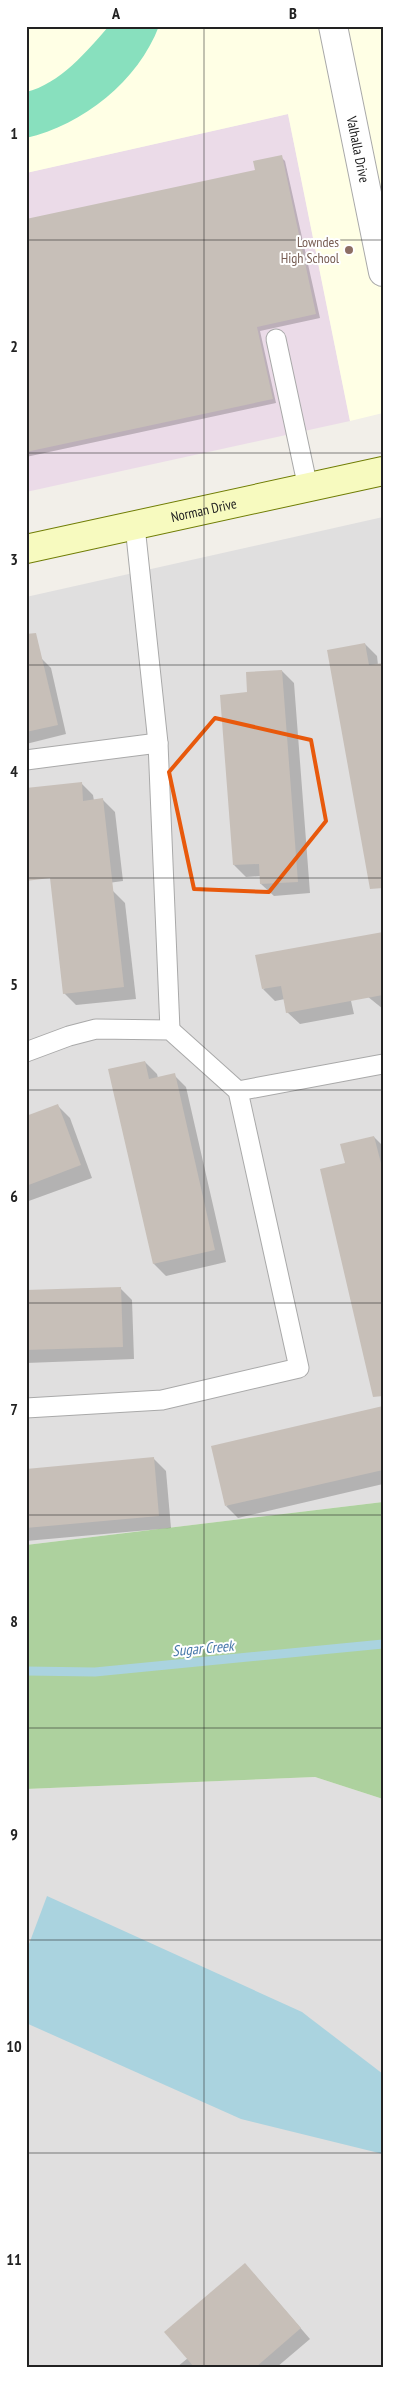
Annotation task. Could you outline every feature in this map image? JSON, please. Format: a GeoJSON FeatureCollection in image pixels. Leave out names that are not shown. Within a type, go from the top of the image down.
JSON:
{"type":"FeatureCollection","features":[{"type":"Feature","properties":{"kind":"street","name":"Valhalla Drive"},"geometry":{"type":"LineString","coordinates":[[333,26],[383,272]]}},
{"type":"Feature","properties":{"kind":"street","name":"Norman Drive"},"geometry":{"type":"LineString","coordinates":[[26,549],[383,471]]}},
{"type":"Feature","properties":{"kind":"lane"},"geometry":{"type":"LineString","coordinates":[[276,339],[308,488]]}},
{"type":"Feature","properties":{"kind":"lane"},"geometry":{"type":"LineString","coordinates":[[135,526],[158,743],[170,1030]]}},
{"type":"Feature","properties":{"kind":"lane"},"geometry":{"type":"LineString","coordinates":[[26,760],[158,743]]}},
{"type":"Feature","properties":{"kind":"lane"},"geometry":{"type":"LineString","coordinates":[[26,1052],[69,1036],[96,1029],[170,1030],[238,1091],[299,1368],[162,1400],[26,1408]]}},
{"type":"Feature","properties":{"kind":"lane"},"geometry":{"type":"LineString","coordinates":[[238,1091],[383,1064]]}},
{"type":"Feature","properties":{"kind":"highlighted area"},"geometry":{"type":"Polygon","coordinates":[[[215,718],[311,740],[326,821],[269,892],[194,889],[169,772],[215,718]]]}},
{"type":"Feature","properties":{"kind":"shaded area","name":"Lowndes High School"},"geometry":{"type":"Polygon","coordinates":[[[26,26],[383,26],[383,413],[350,421],[288,114],[26,173],[26,26]]]}},
{"type":"Feature","properties":{"kind":"shaded area"},"geometry":{"type":"Polygon","coordinates":[[[288,114],[350,421],[26,492],[26,173],[288,114]]]}},
{"type":"Feature","properties":{"kind":"shaded area"},"geometry":{"type":"Polygon","coordinates":[[[383,517],[383,1502],[26,1545],[26,597],[383,517]]]}},
{"type":"Feature","properties":{"kind":"shaded area"},"geometry":{"type":"Polygon","coordinates":[[[315,1777],[383,1799],[383,2367],[26,2367],[26,1789],[315,1777]]]}},
{"type":"Feature","properties":{"kind":"green space"},"geometry":{"type":"Polygon","coordinates":[[[109,26],[159,26],[150,46],[137,65],[106,98],[68,123],[26,138],[26,92],[50,82],[61,74],[82,56],[109,26]]]}},
{"type":"Feature","properties":{"kind":"green space"},"geometry":{"type":"Polygon","coordinates":[[[383,1502],[383,1799],[315,1777],[26,1789],[26,1545],[383,1502]]]}},
{"type":"Feature","properties":{"kind":"water"},"geometry":{"type":"Polygon","coordinates":[[[47,1896],[302,2012],[383,2074],[383,2154],[241,2119],[26,2023],[26,1952],[47,1896]]]}},
{"type":"Feature","properties":{"kind":"building"},"geometry":{"type":"Polygon","coordinates":[[[282,155],[316,314],[257,327],[273,399],[26,452],[26,219],[255,170],[253,161],[282,155]]]}},
{"type":"Feature","properties":{"kind":"building"},"geometry":{"type":"Polygon","coordinates":[[[36,633],[58,725],[26,732],[26,634],[36,633]]]}},
{"type":"Feature","properties":{"kind":"building"},"geometry":{"type":"Polygon","coordinates":[[[365,643],[369,665],[383,663],[383,888],[370,889],[327,650],[365,643]]]}},
{"type":"Feature","properties":{"kind":"building"},"geometry":{"type":"Polygon","coordinates":[[[282,670],[298,882],[260,884],[259,864],[233,865],[220,695],[247,692],[246,672],[282,670]]]}},
{"type":"Feature","properties":{"kind":"building"},"geometry":{"type":"Polygon","coordinates":[[[82,782],[83,801],[103,798],[124,987],[63,994],[50,878],[26,881],[26,788],[82,782]]]}},
{"type":"Feature","properties":{"kind":"building"},"geometry":{"type":"Polygon","coordinates":[[[383,932],[383,995],[286,1013],[281,986],[262,989],[255,955],[383,932]]]}},
{"type":"Feature","properties":{"kind":"building"},"geometry":{"type":"Polygon","coordinates":[[[145,1061],[149,1079],[175,1073],[215,1250],[153,1264],[108,1069],[145,1061]]]}},
{"type":"Feature","properties":{"kind":"building"},"geometry":{"type":"Polygon","coordinates":[[[58,1104],[81,1165],[26,1186],[26,1116],[58,1104]]]}},
{"type":"Feature","properties":{"kind":"building"},"geometry":{"type":"Polygon","coordinates":[[[374,1136],[383,1171],[383,1396],[373,1397],[320,1169],[345,1163],[340,1144],[374,1136]]]}},
{"type":"Feature","properties":{"kind":"building"},"geometry":{"type":"Polygon","coordinates":[[[121,1287],[123,1347],[26,1350],[26,1290],[121,1287]]]}},
{"type":"Feature","properties":{"kind":"building"},"geometry":{"type":"Polygon","coordinates":[[[383,1406],[383,1470],[225,1506],[211,1446],[383,1406]]]}},
{"type":"Feature","properties":{"kind":"building"},"geometry":{"type":"Polygon","coordinates":[[[154,1457],[159,1516],[26,1528],[26,1469],[154,1457]]]}},
{"type":"Feature","properties":{"kind":"building"},"geometry":{"type":"Polygon","coordinates":[[[245,2263],[301,2328],[256,2367],[194,2367],[164,2332],[245,2263]]]}},
{"type":"Feature","properties":{"kind":"waterway","name":"Sugar Creek"},"geometry":{"type":"LineString","coordinates":[[26,1671],[95,1672],[383,1644]]}},
{"type":"Feature","properties":{"kind":"place","name":"Lowndes High School"},"geometry":{"type":"Point","coordinates":[349,250]}}]}
